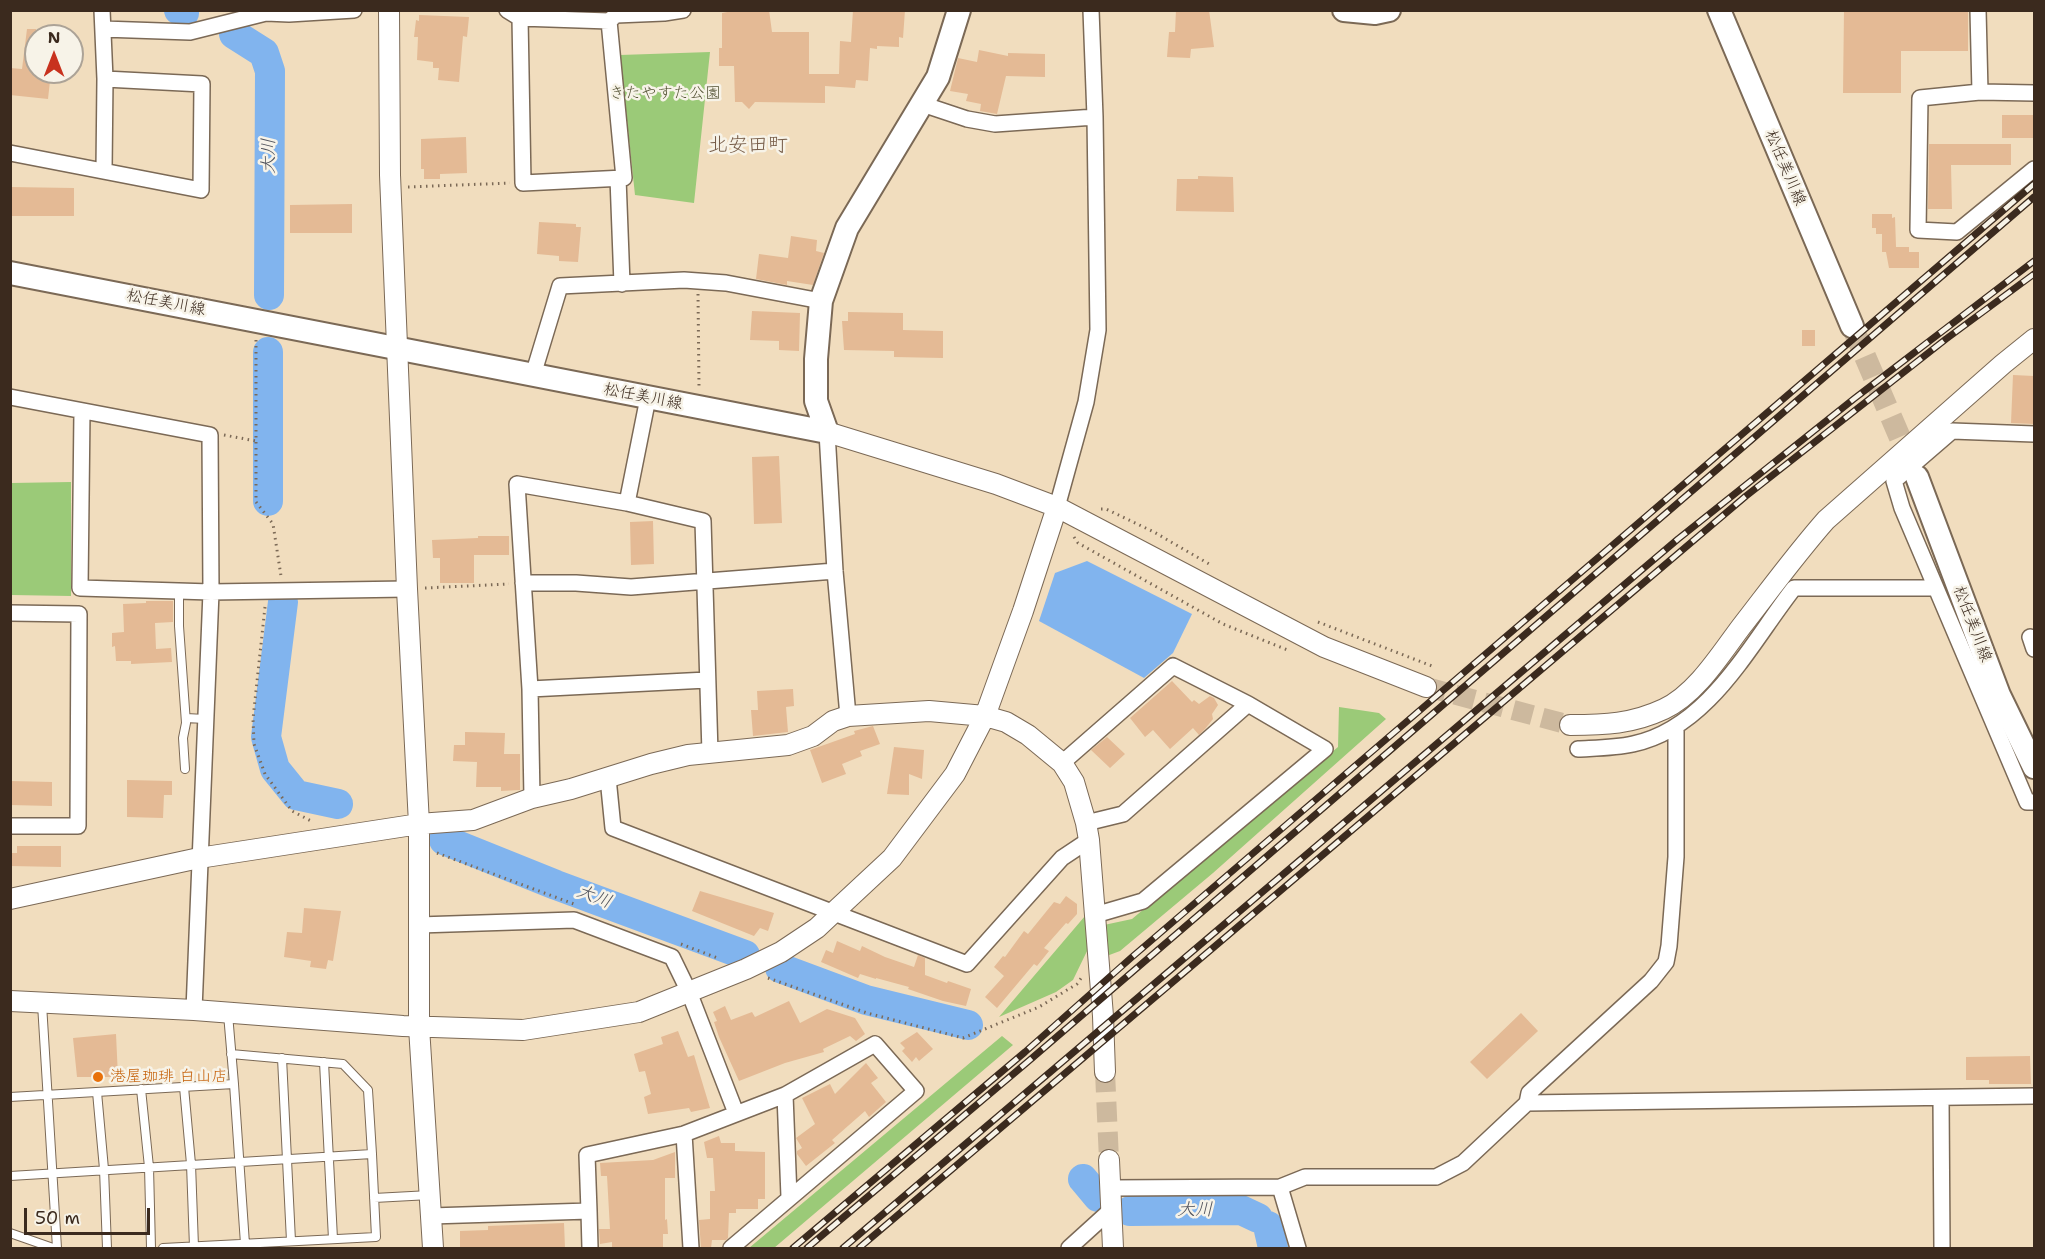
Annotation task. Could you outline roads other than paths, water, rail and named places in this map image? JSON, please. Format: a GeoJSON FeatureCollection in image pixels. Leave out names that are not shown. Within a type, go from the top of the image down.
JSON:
{"type":"FeatureCollection","features":[{"type":"Feature","properties":{"kind":"main road"},"geometry":{"type":"LineString","coordinates":[[827,432],[816,401],[816,359],[821,301],[847,228],[938,77],[959,10]]}},
{"type":"Feature","properties":{"kind":"main road"},"geometry":{"type":"LineString","coordinates":[[1344,10],[1375,14],[1389,10]]}},
{"type":"Feature","properties":{"kind":"main road","name":"松任美川線"},"geometry":{"type":"LineString","coordinates":[[1719,10],[1852,326]]}},
{"type":"Feature","properties":{"kind":"main road","name":"松任美川線"},"geometry":{"type":"LineString","coordinates":[[10,273],[827,432]]}},
{"type":"Feature","properties":{"kind":"main road","name":"松任美川線"},"geometry":{"type":"LineString","coordinates":[[1917,477],[1999,695],[2034,767]]}},
{"type":"Feature","properties":{"kind":"street"},"geometry":{"type":"LineString","coordinates":[[102,10],[105,79],[104,170]]}},
{"type":"Feature","properties":{"kind":"street"},"geometry":{"type":"LineString","coordinates":[[103,28],[190,32],[266,12],[289,14],[354,10]]}},
{"type":"Feature","properties":{"kind":"street"},"geometry":{"type":"LineString","coordinates":[[389,10],[391,187],[419,824],[419,1027],[432,1248]]}},
{"type":"Feature","properties":{"kind":"street"},"geometry":{"type":"LineString","coordinates":[[614,15],[624,178],[524,183],[514,14],[664,14],[684,10]]}},
{"type":"Feature","properties":{"kind":"street"},"geometry":{"type":"LineString","coordinates":[[10,1001],[194,1010],[419,1027],[524,1030],[639,1012],[746,969],[781,952],[817,928],[892,858],[954,774],[985,716],[1057,507],[1086,402],[1098,330],[1091,10]]}},
{"type":"Feature","properties":{"kind":"street"},"geometry":{"type":"LineString","coordinates":[[1978,10],[1980,92]]}},
{"type":"Feature","properties":{"kind":"street"},"geometry":{"type":"LineString","coordinates":[[10,153],[201,190],[202,84],[105,79]]}},
{"type":"Feature","properties":{"kind":"street"},"geometry":{"type":"LineString","coordinates":[[2034,93],[1980,92],[1920,98],[1918,230],[1958,232],[2034,169]]}},
{"type":"Feature","properties":{"kind":"street"},"geometry":{"type":"LineString","coordinates":[[922,104],[967,119],[995,124],[1095,117]]}},
{"type":"Feature","properties":{"kind":"street"},"geometry":{"type":"LineString","coordinates":[[618,178],[622,284]]}},
{"type":"Feature","properties":{"kind":"street"},"geometry":{"type":"LineString","coordinates":[[533,375],[560,286],[698,281],[726,283],[821,301]]}},
{"type":"Feature","properties":{"kind":"street"},"geometry":{"type":"LineString","coordinates":[[1570,725],[1630,722],[1666,708],[1698,683],[1803,546],[1826,520],[2034,339]]}},
{"type":"Feature","properties":{"kind":"street"},"geometry":{"type":"LineString","coordinates":[[10,397],[210,435],[211,592],[194,1010]]}},
{"type":"Feature","properties":{"kind":"street"},"geometry":{"type":"LineString","coordinates":[[627,503],[648,398]]}},
{"type":"Feature","properties":{"kind":"street"},"geometry":{"type":"LineString","coordinates":[[82,411],[80,588],[211,592],[407,589]]}},
{"type":"Feature","properties":{"kind":"street"},"geometry":{"type":"LineString","coordinates":[[2034,434],[1952,431],[1894,481],[1902,508],[2027,802],[2034,802]]}},
{"type":"Feature","properties":{"kind":"street"},"geometry":{"type":"LineString","coordinates":[[848,716],[835,571],[827,432],[996,484],[1057,507],[1324,646],[1426,687]]}},
{"type":"Feature","properties":{"kind":"street"},"geometry":{"type":"LineString","coordinates":[[532,798],[530,689],[517,484],[627,503],[703,521],[710,753]]}},
{"type":"Feature","properties":{"kind":"street"},"geometry":{"type":"LineString","coordinates":[[523,583],[576,583],[631,587],[835,571]]}},
{"type":"Feature","properties":{"kind":"street"},"geometry":{"type":"LineString","coordinates":[[1578,749],[1634,744],[1676,728],[1730,677],[1794,588],[1936,588]]}},
{"type":"Feature","properties":{"kind":"street"},"geometry":{"type":"LineString","coordinates":[[10,613],[79,614],[78,826],[10,826]]}},
{"type":"Feature","properties":{"kind":"street"},"geometry":{"type":"LineString","coordinates":[[1062,763],[1173,666],[1248,704],[1325,748],[1143,901],[1095,915]]}},
{"type":"Feature","properties":{"kind":"street"},"geometry":{"type":"LineString","coordinates":[[530,689],[707,680]]}},
{"type":"Feature","properties":{"kind":"street"},"geometry":{"type":"LineString","coordinates":[[608,778],[613,828],[967,964],[1088,831],[1123,814],[1248,704]]}},
{"type":"Feature","properties":{"kind":"street"},"geometry":{"type":"LineString","coordinates":[[10,898],[199,858],[419,824],[473,819],[532,798],[572,789],[688,755],[788,745],[813,736],[833,721],[848,716],[929,711],[985,716],[1006,722],[1028,735],[1062,763],[1074,782],[1088,831],[1103,1016],[1105,1072]]}},
{"type":"Feature","properties":{"kind":"street"},"geometry":{"type":"LineString","coordinates":[[1111,1188],[1280,1187],[1305,1177],[1436,1177],[1463,1163],[1527,1103],[1529,1093],[1651,981],[1666,962],[1676,857],[1676,728]]}},
{"type":"Feature","properties":{"kind":"street"},"geometry":{"type":"LineString","coordinates":[[419,925],[574,920],[672,957],[689,992],[736,1113]]}},
{"type":"Feature","properties":{"kind":"street"},"geometry":{"type":"LineString","coordinates":[[590,1248],[587,1155],[684,1134],[785,1095],[875,1044],[916,1091],[731,1248]]}},
{"type":"Feature","properties":{"kind":"street"},"geometry":{"type":"LineString","coordinates":[[785,1095],[789,1197]]}},
{"type":"Feature","properties":{"kind":"street"},"geometry":{"type":"LineString","coordinates":[[1527,1103],[2034,1096]]}},
{"type":"Feature","properties":{"kind":"street"},"geometry":{"type":"LineString","coordinates":[[1941,1098],[1942,1248]]}},
{"type":"Feature","properties":{"kind":"street"},"geometry":{"type":"LineString","coordinates":[[684,1134],[691,1248]]}},
{"type":"Feature","properties":{"kind":"street"},"geometry":{"type":"LineString","coordinates":[[1109,1161],[1113,1248]]}},
{"type":"Feature","properties":{"kind":"street"},"geometry":{"type":"LineString","coordinates":[[1280,1187],[1298,1248]]}},
{"type":"Feature","properties":{"kind":"street"},"geometry":{"type":"LineString","coordinates":[[1069,1248],[1112,1209]]}},
{"type":"Feature","properties":{"kind":"street"},"geometry":{"type":"LineString","coordinates":[[431,1216],[589,1210]]}},
{"type":"Feature","properties":{"kind":"lane"},"geometry":{"type":"LineString","coordinates":[[179,591],[179,626],[186,718],[183,738],[185,769]]}},
{"type":"Feature","properties":{"kind":"lane"},"geometry":{"type":"LineString","coordinates":[[186,718],[205,719]]}},
{"type":"Feature","properties":{"kind":"lane"},"geometry":{"type":"LineString","coordinates":[[10,1233],[55,1248],[53,1172],[42,1002]]}},
{"type":"Feature","properties":{"kind":"lane"},"geometry":{"type":"LineString","coordinates":[[228,1013],[245,1244]]}},
{"type":"Feature","properties":{"kind":"lane"},"geometry":{"type":"LineString","coordinates":[[162,1248],[376,1236],[368,1090],[343,1064],[231,1054]]}},
{"type":"Feature","properties":{"kind":"lane"},"geometry":{"type":"LineString","coordinates":[[282,1058],[291,1241]]}},
{"type":"Feature","properties":{"kind":"lane"},"geometry":{"type":"LineString","coordinates":[[324,1062],[333,1239]]}},
{"type":"Feature","properties":{"kind":"lane"},"geometry":{"type":"LineString","coordinates":[[10,1097],[234,1084]]}},
{"type":"Feature","properties":{"kind":"lane"},"geometry":{"type":"LineString","coordinates":[[184,1087],[191,1164],[194,1247]]}},
{"type":"Feature","properties":{"kind":"lane"},"geometry":{"type":"LineString","coordinates":[[141,1089],[149,1167],[151,1248]]}},
{"type":"Feature","properties":{"kind":"lane"},"geometry":{"type":"LineString","coordinates":[[97,1092],[104,1169],[107,1248]]}},
{"type":"Feature","properties":{"kind":"lane"},"geometry":{"type":"LineString","coordinates":[[10,1176],[372,1154]]}},
{"type":"Feature","properties":{"kind":"lane"},"geometry":{"type":"LineString","coordinates":[[374,1198],[430,1195]]}},
{"type":"Feature","properties":{"kind":"water"},"geometry":{"type":"Polygon","coordinates":[[[1087,561],[1192,614],[1173,653],[1144,678],[1039,621],[1055,573],[1087,561]]]}},
{"type":"Feature","properties":{"kind":"waterway","name":"大川"},"geometry":{"type":"LineString","coordinates":[[179,10],[184,13]]}},
{"type":"Feature","properties":{"kind":"waterway","name":"大川"},"geometry":{"type":"LineString","coordinates":[[234,34],[264,53],[270,71],[269,295]]}},
{"type":"Feature","properties":{"kind":"waterway","name":"大川"},"geometry":{"type":"LineString","coordinates":[[268,352],[268,501]]}},
{"type":"Feature","properties":{"kind":"waterway","name":"大川"},"geometry":{"type":"LineString","coordinates":[[283,602],[266,737],[275,769],[296,795],[338,804]]}},
{"type":"Feature","properties":{"kind":"waterway","name":"大川"},"geometry":{"type":"LineString","coordinates":[[444,840],[556,885],[745,955]]}},
{"type":"Feature","properties":{"kind":"waterway","name":"大川"},"geometry":{"type":"LineString","coordinates":[[780,968],[866,1000],[968,1025]]}},
{"type":"Feature","properties":{"kind":"waterway","name":"大川"},"geometry":{"type":"LineString","coordinates":[[1083,1179],[1098,1197]]}},
{"type":"Feature","properties":{"kind":"waterway","name":"大川"},"geometry":{"type":"LineString","coordinates":[[1130,1211],[1241,1210],[1258,1218]]}},
{"type":"Feature","properties":{"kind":"waterway","name":"大川"},"geometry":{"type":"LineString","coordinates":[[1268,1226],[1273,1248]]}},
{"type":"Feature","properties":{"kind":"tunnel"},"geometry":{"type":"LineString","coordinates":[[1852,326],[1913,468]]}},
{"type":"Feature","properties":{"kind":"tunnel"},"geometry":{"type":"LineString","coordinates":[[1426,687],[1570,725]]}},
{"type":"Feature","properties":{"kind":"tunnel"},"geometry":{"type":"LineString","coordinates":[[1105,1072],[1109,1160]]}},
{"type":"Feature","properties":{"kind":"railway"},"geometry":{"type":"LineString","coordinates":[[793,1248],[1025,1052],[1132,957],[2034,184]]}},
{"type":"Feature","properties":{"kind":"railway"},"geometry":{"type":"LineString","coordinates":[[807,1248],[1031,1059],[2034,197]]}},
{"type":"Feature","properties":{"kind":"railway"},"geometry":{"type":"LineString","coordinates":[[843,1248],[1678,539],[1855,398],[2034,261]]}},
{"type":"Feature","properties":{"kind":"railway"},"geometry":{"type":"LineString","coordinates":[[859,1248],[1746,496],[1946,339],[2034,274]]}},
{"type":"Feature","properties":{"kind":"place","name":"港屋珈琲 白山店"},"geometry":{"type":"Point","coordinates":[98,1077]}},
{"type":"Feature","properties":{"kind":"district","name":"北安田町"},"geometry":{"type":"Point","coordinates":[748,146]}},
{"type":"Feature","properties":{"kind":"park label","name":"きたやすた公園"},"geometry":{"type":"Point","coordinates":[665,94]}}]}
